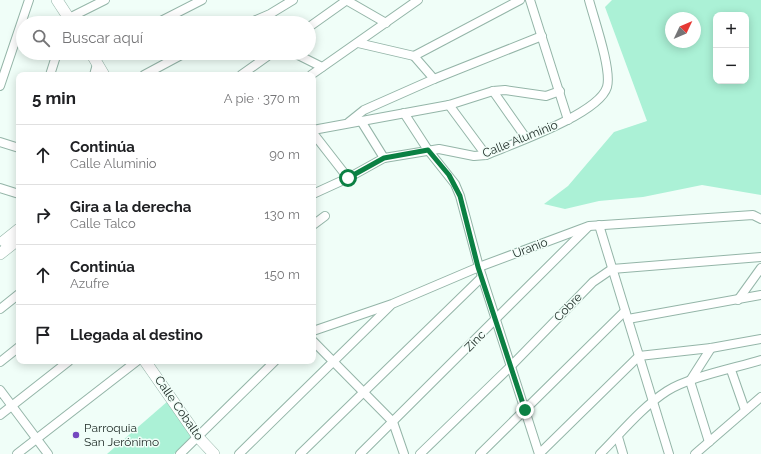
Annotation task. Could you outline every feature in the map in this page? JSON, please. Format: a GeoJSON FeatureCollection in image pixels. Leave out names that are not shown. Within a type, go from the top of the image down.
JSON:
{"type":"FeatureCollection","features":[{"type":"Feature","properties":{"kind":"street"},"geometry":{"type":"LineString","coordinates":[[24,16],[29,0]]}},
{"type":"Feature","properties":{"kind":"street"},"geometry":{"type":"LineString","coordinates":[[57,0],[66,16]]}},
{"type":"Feature","properties":{"kind":"street"},"geometry":{"type":"LineString","coordinates":[[78,16],[105,0]]}},
{"type":"Feature","properties":{"kind":"street"},"geometry":{"type":"LineString","coordinates":[[167,16],[186,3],[202,0]]}},
{"type":"Feature","properties":{"kind":"street"},"geometry":{"type":"LineString","coordinates":[[265,16],[293,0]]}},
{"type":"Feature","properties":{"kind":"street"},"geometry":{"type":"LineString","coordinates":[[316,22],[346,0],[386,23]]}},
{"type":"Feature","properties":{"kind":"street"},"geometry":{"type":"LineString","coordinates":[[315,72],[418,0]]}},
{"type":"Feature","properties":{"kind":"street"},"geometry":{"type":"LineString","coordinates":[[414,56],[520,0]]}},
{"type":"Feature","properties":{"kind":"street"},"geometry":{"type":"LineString","coordinates":[[530,0],[568,120]]}},
{"type":"Feature","properties":{"kind":"street","name":"Calle Aluminio"},"geometry":{"type":"LineString","coordinates":[[316,193],[348,178],[384,158],[428,150],[448,150],[474,156],[486,155],[568,120],[593,104],[602,96],[607,87],[608,79],[603,52],[589,0]]}},
{"type":"Feature","properties":{"kind":"street"},"geometry":{"type":"LineString","coordinates":[[347,124],[364,110],[434,79],[542,36]]}},
{"type":"Feature","properties":{"kind":"street"},"geometry":{"type":"LineString","coordinates":[[0,86],[16,39]]}},
{"type":"Feature","properties":{"kind":"street"},"geometry":{"type":"LineString","coordinates":[[358,43],[414,56],[434,79]]}},
{"type":"Feature","properties":{"kind":"street"},"geometry":{"type":"LineString","coordinates":[[51,72],[55,60]]}},
{"type":"Feature","properties":{"kind":"street"},"geometry":{"type":"LineString","coordinates":[[94,72],[95,60]]}},
{"type":"Feature","properties":{"kind":"street"},"geometry":{"type":"LineString","coordinates":[[97,60],[103,72]]}},
{"type":"Feature","properties":{"kind":"street"},"geometry":{"type":"LineString","coordinates":[[150,72],[172,60]]}},
{"type":"Feature","properties":{"kind":"street"},"geometry":{"type":"LineString","coordinates":[[245,72],[262,60]]}},
{"type":"Feature","properties":{"kind":"street"},"geometry":{"type":"LineString","coordinates":[[308,60],[322,67]]}},
{"type":"Feature","properties":{"kind":"street"},"geometry":{"type":"LineString","coordinates":[[316,130],[449,105],[493,91],[505,90],[546,96],[560,91]]}},
{"type":"Feature","properties":{"kind":"street"},"geometry":{"type":"LineString","coordinates":[[493,91],[526,138]]}},
{"type":"Feature","properties":{"kind":"street"},"geometry":{"type":"LineString","coordinates":[[449,105],[486,155]]}},
{"type":"Feature","properties":{"kind":"street"},"geometry":{"type":"LineString","coordinates":[[404,113],[428,150],[449,175],[460,196],[478,267],[539,454],[639,356],[711,348],[761,339]]}},
{"type":"Feature","properties":{"kind":"street"},"geometry":{"type":"LineString","coordinates":[[361,121],[384,158]]}},
{"type":"Feature","properties":{"kind":"street"},"geometry":{"type":"LineString","coordinates":[[316,135],[348,178]]}},
{"type":"Feature","properties":{"kind":"street"},"geometry":{"type":"LineString","coordinates":[[0,142],[16,147]]}},
{"type":"Feature","properties":{"kind":"street"},"geometry":{"type":"LineString","coordinates":[[0,188],[16,193]]}},
{"type":"Feature","properties":{"kind":"street","name":"Uranio"},"geometry":{"type":"LineString","coordinates":[[316,330],[392,304],[478,267],[589,226],[753,215],[760,218]]}},
{"type":"Feature","properties":{"kind":"street"},"geometry":{"type":"LineString","coordinates":[[316,223],[325,216]]}},
{"type":"Feature","properties":{"kind":"street"},"geometry":{"type":"LineString","coordinates":[[600,225],[669,454]]}},
{"type":"Feature","properties":{"kind":"street","name":"Zinc"},"geometry":{"type":"LineString","coordinates":[[360,454],[589,226]]}},
{"type":"Feature","properties":{"kind":"street"},"geometry":{"type":"LineString","coordinates":[[0,254],[7,239],[16,232]]}},
{"type":"Feature","properties":{"kind":"street"},"geometry":{"type":"LineString","coordinates":[[612,268],[761,257]]}},
{"type":"Feature","properties":{"kind":"street","name":"Cobre"},"geometry":{"type":"LineString","coordinates":[[420,454],[511,366],[593,282],[612,268]]}},
{"type":"Feature","properties":{"kind":"street"},"geometry":{"type":"LineString","coordinates":[[738,300],[761,268]]}},
{"type":"Feature","properties":{"kind":"street"},"geometry":{"type":"LineString","coordinates":[[300,454],[482,277]]}},
{"type":"Feature","properties":{"kind":"street"},"geometry":{"type":"LineString","coordinates":[[480,454],[626,315],[738,300],[761,295]]}},
{"type":"Feature","properties":{"kind":"street"},"geometry":{"type":"LineString","coordinates":[[0,309],[16,296]]}},
{"type":"Feature","properties":{"kind":"street"},"geometry":{"type":"LineString","coordinates":[[240,454],[392,304]]}},
{"type":"Feature","properties":{"kind":"street"},"geometry":{"type":"LineString","coordinates":[[316,344],[393,422],[404,454]]}},
{"type":"Feature","properties":{"kind":"street"},"geometry":{"type":"LineString","coordinates":[[709,442],[690,381],[711,348]]}},
{"type":"Feature","properties":{"kind":"street"},"geometry":{"type":"LineString","coordinates":[[0,362],[16,349]]}},
{"type":"Feature","properties":{"kind":"street"},"geometry":{"type":"LineString","coordinates":[[600,454],[653,402],[667,391],[690,381],[761,360]]}},
{"type":"Feature","properties":{"kind":"street"},"geometry":{"type":"LineString","coordinates":[[0,415],[65,364]]}},
{"type":"Feature","properties":{"kind":"street"},"geometry":{"type":"LineString","coordinates":[[17,454],[133,364]]}},
{"type":"Feature","properties":{"kind":"street","name":"Calle Cobalto"},"geometry":{"type":"LineString","coordinates":[[147,364],[198,437],[214,454]]}},
{"type":"Feature","properties":{"kind":"street"},"geometry":{"type":"LineString","coordinates":[[180,454],[272,364]]}},
{"type":"Feature","properties":{"kind":"street"},"geometry":{"type":"LineString","coordinates":[[731,370],[745,410]]}},
{"type":"Feature","properties":{"kind":"street"},"geometry":{"type":"LineString","coordinates":[[0,390],[48,454]]}},
{"type":"Feature","properties":{"kind":"street"},"geometry":{"type":"LineString","coordinates":[[695,454],[761,396]]}},
{"type":"Feature","properties":{"kind":"street"},"geometry":{"type":"LineString","coordinates":[[618,437],[623,454]]}},
{"type":"Feature","properties":{"kind":"green space"},"geometry":{"type":"Polygon","coordinates":[[[612,0],[761,0],[761,195],[702,185],[643,197],[599,201],[565,209],[544,204],[568,186],[614,132],[647,121],[605,7],[612,0]]]}},
{"type":"Feature","properties":{"kind":"green space"},"geometry":{"type":"Polygon","coordinates":[[[168,401],[192,437],[174,454],[107,454],[168,401]]]}},
{"type":"Feature","properties":{"kind":"place","name":"Parroquia San Jerónimo"},"geometry":{"type":"Point","coordinates":[76,435]}},
{"type":"Feature","properties":{"kind":"route"},"geometry":{"type":"LineString","coordinates":[[348,178],[384,158],[428,150],[449,175],[460,196],[478,267],[525,410]]}}]}
